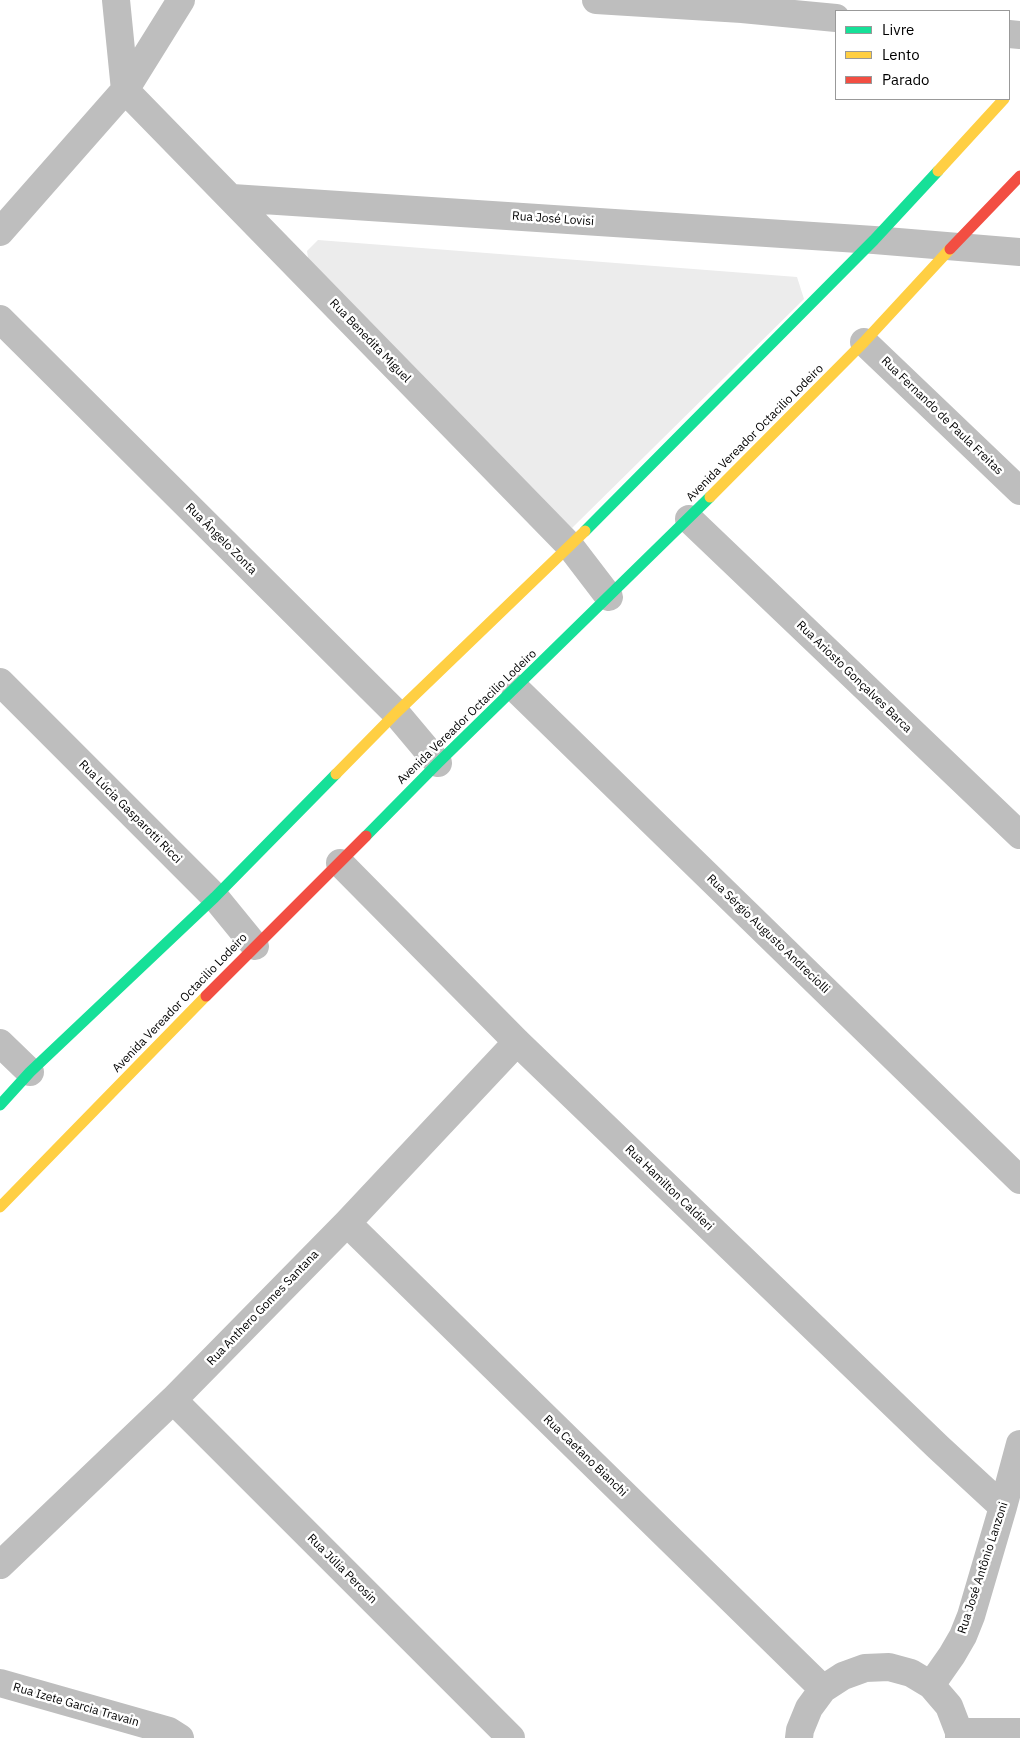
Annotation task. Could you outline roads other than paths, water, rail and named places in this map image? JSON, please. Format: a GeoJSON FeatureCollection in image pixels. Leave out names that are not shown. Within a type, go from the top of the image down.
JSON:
{"type":"FeatureCollection","features":[{"type":"Feature","properties":{"kind":"street"},"geometry":{"type":"LineString","coordinates":[[116,0],[125,90]]}},
{"type":"Feature","properties":{"kind":"street"},"geometry":{"type":"LineString","coordinates":[[0,232],[125,90],[182,0]]}},
{"type":"Feature","properties":{"kind":"street"},"geometry":{"type":"LineString","coordinates":[[596,0],[747,5],[835,18]]}},
{"type":"Feature","properties":{"kind":"street","name":"Rua Benedita Miguel"},"geometry":{"type":"LineString","coordinates":[[125,90],[570,546],[609,597]]}},
{"type":"Feature","properties":{"kind":"street"},"geometry":{"type":"LineString","coordinates":[[0,1105],[30,1072],[215,897],[396,713],[570,546],[874,240],[1003,100]]}},
{"type":"Feature","properties":{"kind":"street","name":"Avenida Vereador Octacilio Lodeiro"},"geometry":{"type":"LineString","coordinates":[[0,1207],[255,946],[438,763],[689,519],[864,342],[952,246],[1020,176]]}},
{"type":"Feature","properties":{"kind":"street","name":"Rua José Lovisi"},"geometry":{"type":"LineString","coordinates":[[232,198],[874,240],[1020,252]]}},
{"type":"Feature","properties":{"kind":"street","name":"Rua Ângelo Zonta"},"geometry":{"type":"LineString","coordinates":[[0,319],[396,713],[438,763]]}},
{"type":"Feature","properties":{"kind":"street","name":"Rua Fernando de Paula Freitas"},"geometry":{"type":"LineString","coordinates":[[864,342],[1020,490]]}},
{"type":"Feature","properties":{"kind":"street","name":"Rua Ariosto Gonçalves Barca"},"geometry":{"type":"LineString","coordinates":[[689,519],[1020,835]]}},
{"type":"Feature","properties":{"kind":"street","name":"Rua Lúcia Gasparotti Ricci"},"geometry":{"type":"LineString","coordinates":[[0,682],[215,897],[255,946]]}},
{"type":"Feature","properties":{"kind":"street","name":"Rua Sérgio Augusto Andreciolli"},"geometry":{"type":"LineString","coordinates":[[516,688],[1020,1180]]}},
{"type":"Feature","properties":{"kind":"street","name":"Rua Hamilton Caldieri"},"geometry":{"type":"LineString","coordinates":[[340,863],[517,1042],[938,1447],[1003,1507]]}},
{"type":"Feature","properties":{"kind":"street","name":"Rua Anthero Gomes Santana"},"geometry":{"type":"LineString","coordinates":[[0,1565],[173,1400],[347,1223],[517,1042]]}},
{"type":"Feature","properties":{"kind":"street"},"geometry":{"type":"LineString","coordinates":[[0,1043],[30,1072]]}},
{"type":"Feature","properties":{"kind":"street","name":"Rua Caetano Bianchi"},"geometry":{"type":"LineString","coordinates":[[347,1223],[823,1690]]}},
{"type":"Feature","properties":{"kind":"street","name":"Rua Júlia Perosin"},"geometry":{"type":"LineString","coordinates":[[173,1400],[511,1738]]}},
{"type":"Feature","properties":{"kind":"street","name":"Rua José Antônio Lanzoni"},"geometry":{"type":"LineString","coordinates":[[931,1685],[952,1655],[971,1616],[1020,1444]]}},
{"type":"Feature","properties":{"kind":"street"},"geometry":{"type":"LineString","coordinates":[[799,1738],[800,1730],[809,1708],[823,1690],[842,1676],[865,1668],[888,1667],[911,1673],[931,1685],[949,1706],[959,1735],[1019,1726]]}},
{"type":"Feature","properties":{"kind":"street","name":"Rua Izete Garcia Travain"},"geometry":{"type":"LineString","coordinates":[[0,1683],[171,1736]]}}]}
